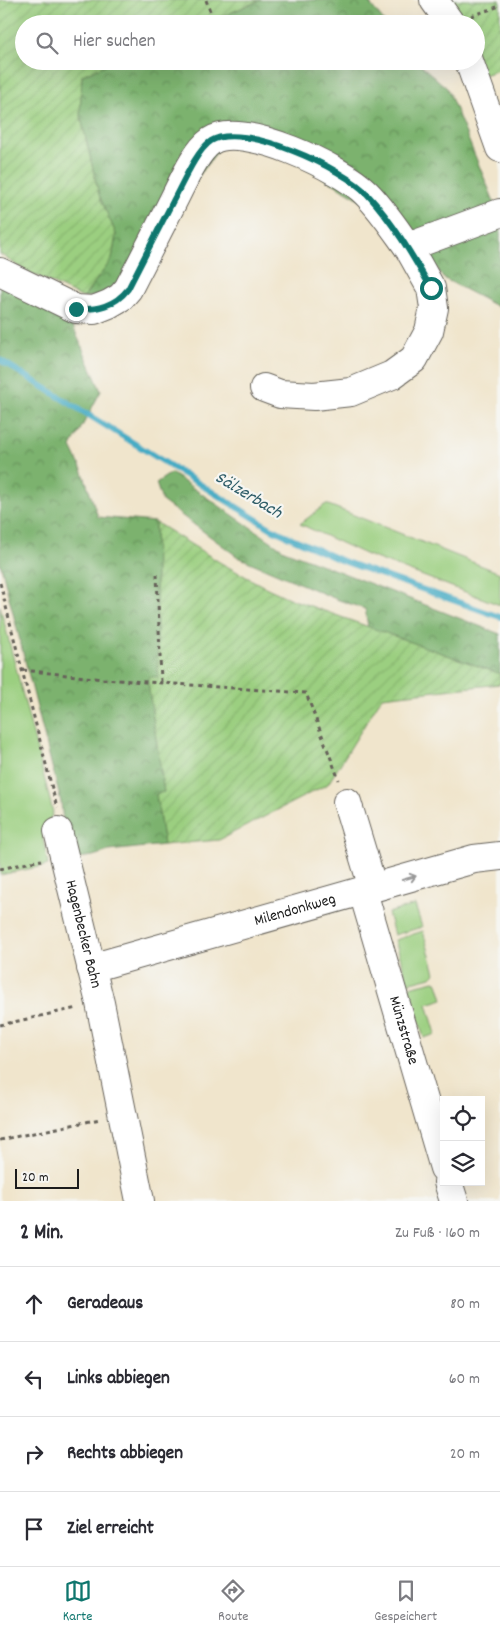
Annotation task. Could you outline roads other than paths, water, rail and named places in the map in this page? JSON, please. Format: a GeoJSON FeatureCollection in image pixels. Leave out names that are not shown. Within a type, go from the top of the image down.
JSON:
{"type":"FeatureCollection","features":[{"type":"Feature","properties":{"kind":"street"},"geometry":{"type":"LineString","coordinates":[[434,0],[445,15]]}},
{"type":"Feature","properties":{"kind":"street"},"geometry":{"type":"LineString","coordinates":[[472,70],[500,148]]}},
{"type":"Feature","properties":{"kind":"street"},"geometry":{"type":"LineString","coordinates":[[0,272],[76,309],[94,310],[109,304],[121,297],[128,289],[195,159],[211,141],[228,135],[251,136],[290,149],[342,175],[366,192],[408,247],[431,288],[434,308],[429,331],[414,359],[392,375],[351,392],[314,396],[280,394],[264,388]]}},
{"type":"Feature","properties":{"kind":"street"},"geometry":{"type":"LineString","coordinates":[[408,247],[500,214]]}},
{"type":"Feature","properties":{"kind":"street","name":"Münzstraße"},"geometry":{"type":"LineString","coordinates":[[347,802],[368,890],[440,1153]]}},
{"type":"Feature","properties":{"kind":"street","name":"Hagenbecker Bahn"},"geometry":{"type":"LineString","coordinates":[[63,850],[100,1003],[140,1201]]}},
{"type":"Feature","properties":{"kind":"street","name":"Milendonkweg"},"geometry":{"type":"LineString","coordinates":[[91,968],[474,859],[500,856]]}},
{"type":"Feature","properties":{"kind":"street"},"geometry":{"type":"LineString","coordinates":[[449,1186],[454,1201]]}},
{"type":"Feature","properties":{"kind":"waterway","name":"Sälzerbach"},"geometry":{"type":"LineString","coordinates":[[0,360],[272,529],[340,560],[500,617]]}}]}
